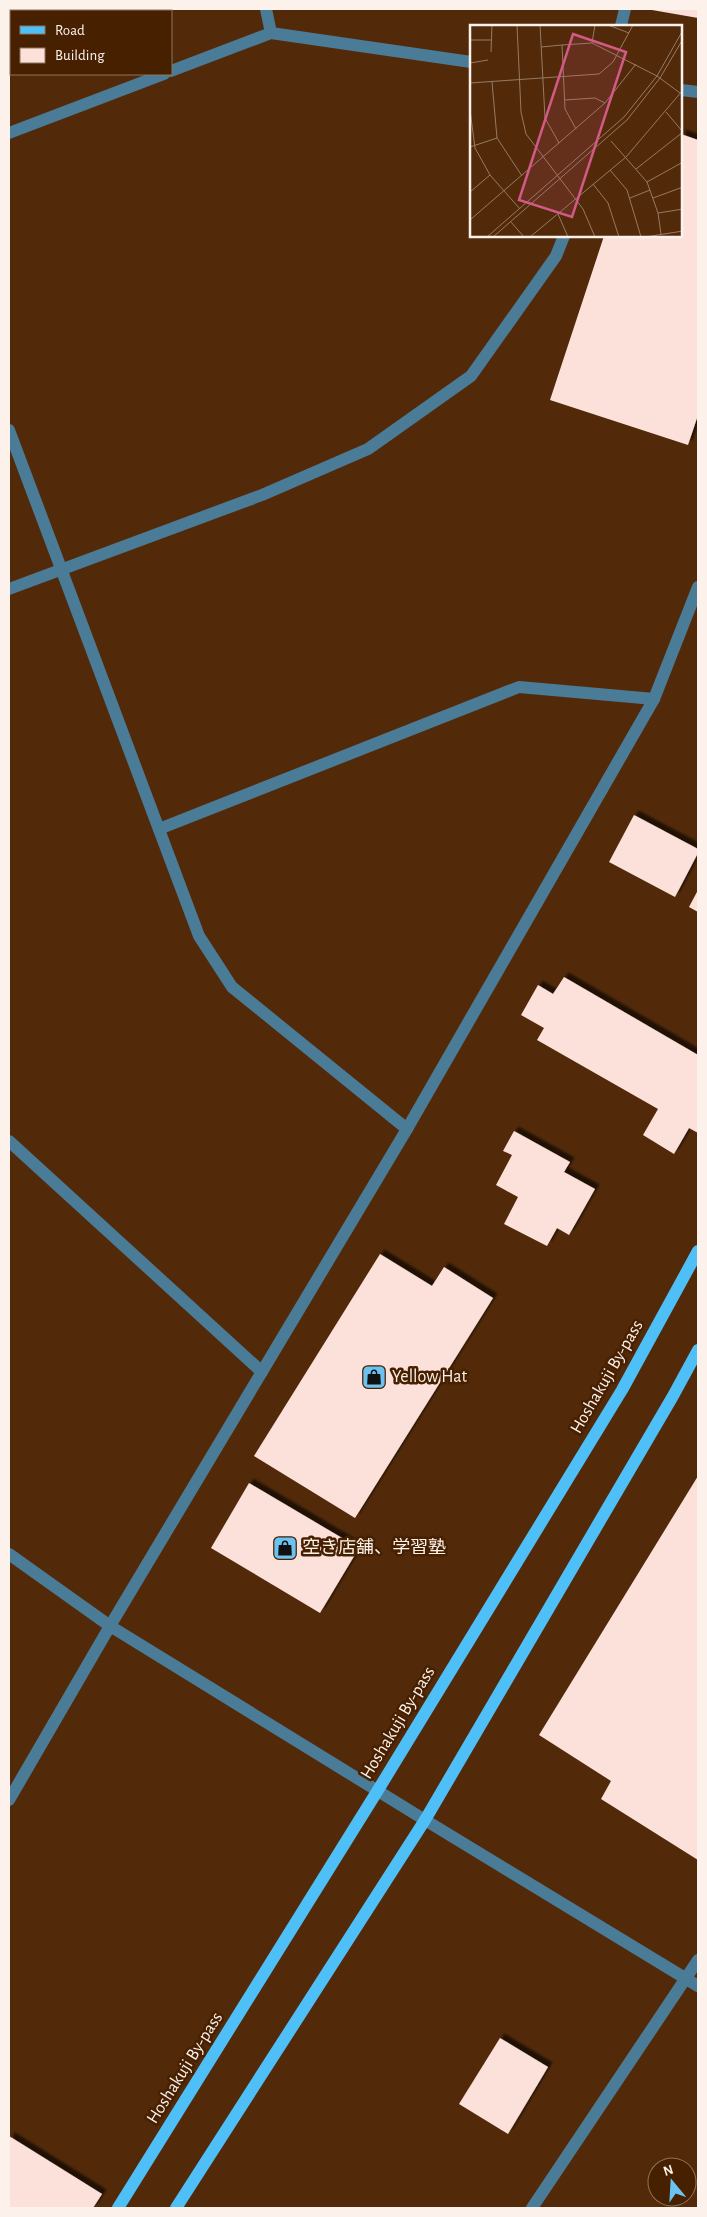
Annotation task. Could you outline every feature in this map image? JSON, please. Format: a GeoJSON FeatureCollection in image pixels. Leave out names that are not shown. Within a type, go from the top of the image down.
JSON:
{"type":"FeatureCollection","features":[{"type":"Feature","properties":{"kind":"main road","name":"Hoshakuji By-pass"},"geometry":{"type":"LineString","coordinates":[[118,2208],[378,1790],[622,1390],[698,1251]]}},
{"type":"Feature","properties":{"kind":"main road"},"geometry":{"type":"LineString","coordinates":[[176,2208],[425,1820],[674,1396],[698,1350]]}},
{"type":"Feature","properties":{"kind":"street"},"geometry":{"type":"LineString","coordinates":[[266,9],[271,33]]}},
{"type":"Feature","properties":{"kind":"street"},"geometry":{"type":"LineString","coordinates":[[622,25],[625,9]]}},
{"type":"Feature","properties":{"kind":"street"},"geometry":{"type":"LineString","coordinates":[[172,71],[271,33],[470,62]]}},
{"type":"Feature","properties":{"kind":"street"},"geometry":{"type":"LineString","coordinates":[[9,133],[161,75]]}},
{"type":"Feature","properties":{"kind":"street"},"geometry":{"type":"LineString","coordinates":[[682,90],[698,92]]}},
{"type":"Feature","properties":{"kind":"street"},"geometry":{"type":"LineString","coordinates":[[9,589],[262,495],[368,449],[472,376],[556,256],[563,238]]}},
{"type":"Feature","properties":{"kind":"street"},"geometry":{"type":"LineString","coordinates":[[9,430],[199,936],[232,986],[407,1129]]}},
{"type":"Feature","properties":{"kind":"street"},"geometry":{"type":"LineString","coordinates":[[9,1800],[110,1626],[407,1129],[654,699],[698,587]]}},
{"type":"Feature","properties":{"kind":"street"},"geometry":{"type":"LineString","coordinates":[[159,829],[519,687],[654,699]]}},
{"type":"Feature","properties":{"kind":"street"},"geometry":{"type":"LineString","coordinates":[[9,1141],[262,1372]]}},
{"type":"Feature","properties":{"kind":"street"},"geometry":{"type":"LineString","coordinates":[[9,1554],[110,1626],[425,1820],[688,1978],[698,1986]]}},
{"type":"Feature","properties":{"kind":"street"},"geometry":{"type":"LineString","coordinates":[[532,2208],[688,1978],[698,1960]]}},
{"type":"Feature","properties":{"kind":"building"},"geometry":{"type":"Polygon","coordinates":[[[698,9],[698,18],[652,10],[698,9]]]}},
{"type":"Feature","properties":{"kind":"building"},"geometry":{"type":"Polygon","coordinates":[[[682,134],[698,140],[698,415],[688,445],[550,400],[603,238],[682,238],[682,134]]]}},
{"type":"Feature","properties":{"kind":"building"},"geometry":{"type":"Polygon","coordinates":[[[634,815],[698,849],[698,853],[675,897],[609,862],[634,815]]]}},
{"type":"Feature","properties":{"kind":"building"},"geometry":{"type":"Polygon","coordinates":[[[698,890],[698,912],[689,907],[698,890]]]}},
{"type":"Feature","properties":{"kind":"building"},"geometry":{"type":"Polygon","coordinates":[[[564,977],[698,1055],[698,1133],[689,1128],[674,1154],[643,1135],[658,1109],[537,1040],[544,1028],[521,1015],[538,985],[553,994],[564,977]]]}},
{"type":"Feature","properties":{"kind":"building"},"geometry":{"type":"Polygon","coordinates":[[[514,1131],[570,1162],[564,1172],[595,1189],[569,1235],[557,1228],[547,1246],[504,1224],[518,1197],[496,1185],[512,1155],[503,1151],[514,1131]]]}},
{"type":"Feature","properties":{"kind":"building","name":"Yellow Hat"},"geometry":{"type":"Polygon","coordinates":[[[380,1254],[432,1286],[444,1267],[493,1298],[355,1518],[254,1456],[380,1254]]]}},
{"type":"Feature","properties":{"kind":"building"},"geometry":{"type":"Polygon","coordinates":[[[698,1476],[698,1860],[601,1799],[611,1781],[539,1735],[698,1476]]]}},
{"type":"Feature","properties":{"kind":"building","name":"空き店舗、学習塾"},"geometry":{"type":"Polygon","coordinates":[[[249,1483],[359,1548],[320,1613],[211,1548],[249,1483]]]}},
{"type":"Feature","properties":{"kind":"building"},"geometry":{"type":"Polygon","coordinates":[[[500,2038],[548,2067],[508,2134],[459,2104],[500,2038]]]}},
{"type":"Feature","properties":{"kind":"building"},"geometry":{"type":"Polygon","coordinates":[[[9,2136],[102,2194],[93,2208],[9,2208],[9,2136]]]}},
{"type":"Feature","properties":{"kind":"place","name":"Yellow Hat"},"geometry":{"type":"Point","coordinates":[374,1377]}},
{"type":"Feature","properties":{"kind":"place","name":"空き店舗、学習塾"},"geometry":{"type":"Point","coordinates":[285,1548]}}]}
